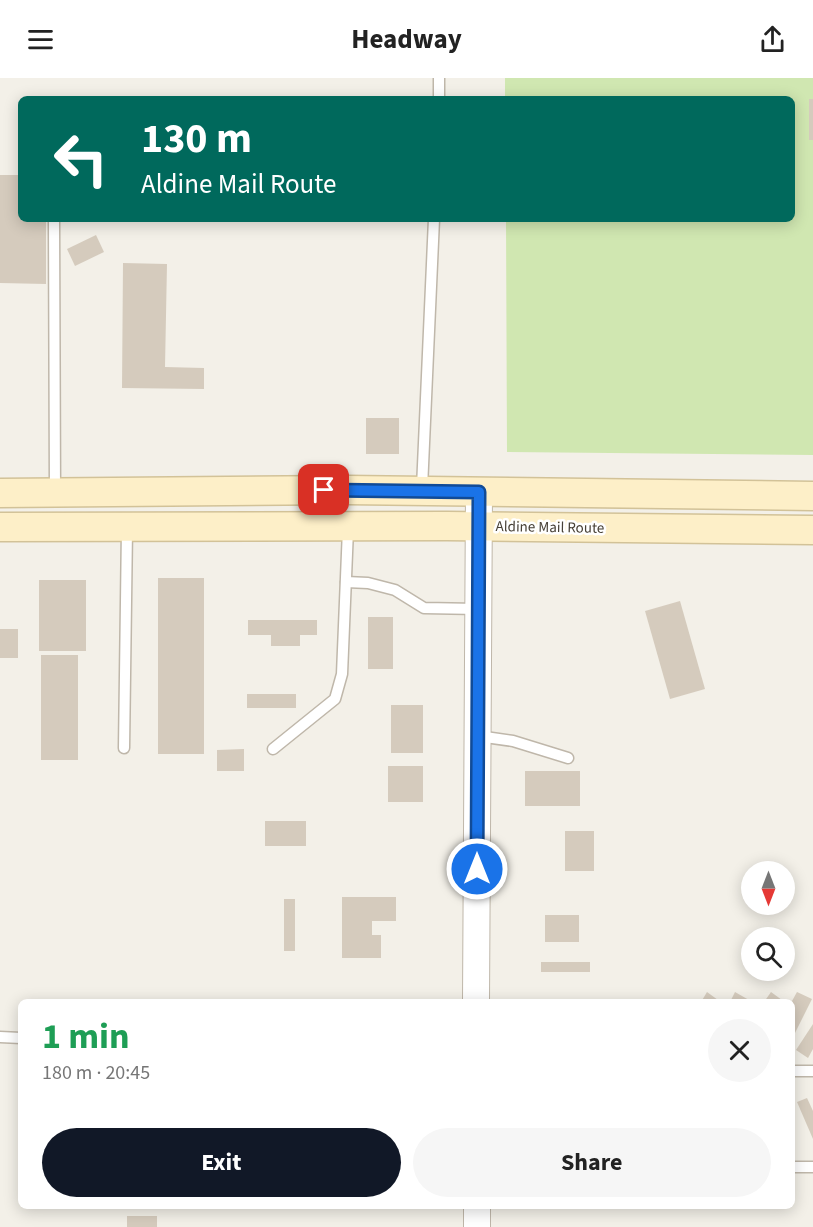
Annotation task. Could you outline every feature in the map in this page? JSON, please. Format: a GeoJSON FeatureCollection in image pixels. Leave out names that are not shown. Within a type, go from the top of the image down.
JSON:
{"type":"FeatureCollection","features":[{"type":"Feature","properties":{"kind":"main road"},"geometry":{"type":"LineString","coordinates":[[0,493],[422,491],[813,496]]}},
{"type":"Feature","properties":{"kind":"main road"},"geometry":{"type":"LineString","coordinates":[[124,492],[127,525]]}},
{"type":"Feature","properties":{"kind":"main road","name":"Aldine Mail Route"},"geometry":{"type":"LineString","coordinates":[[0,526],[348,525],[813,530]]}},
{"type":"Feature","properties":{"kind":"street"},"geometry":{"type":"LineString","coordinates":[[476,999],[479,492]]}},
{"type":"Feature","properties":{"kind":"street"},"geometry":{"type":"LineString","coordinates":[[477,1209],[477,1227]]}},
{"type":"Feature","properties":{"kind":"lane"},"geometry":{"type":"LineString","coordinates":[[439,96],[440,78]]}},
{"type":"Feature","properties":{"kind":"lane"},"geometry":{"type":"LineString","coordinates":[[54,222],[55,493]]}},
{"type":"Feature","properties":{"kind":"lane"},"geometry":{"type":"LineString","coordinates":[[422,491],[434,222]]}},
{"type":"Feature","properties":{"kind":"lane"},"geometry":{"type":"LineString","coordinates":[[124,748],[127,525]]}},
{"type":"Feature","properties":{"kind":"lane"},"geometry":{"type":"LineString","coordinates":[[273,749],[335,699],[342,674],[348,525]]}},
{"type":"Feature","properties":{"kind":"lane"},"geometry":{"type":"LineString","coordinates":[[346,582],[395,590],[424,608],[478,609]]}},
{"type":"Feature","properties":{"kind":"lane"},"geometry":{"type":"LineString","coordinates":[[478,736],[513,741],[568,758]]}},
{"type":"Feature","properties":{"kind":"lane"},"geometry":{"type":"LineString","coordinates":[[0,1037],[18,1038]]}},
{"type":"Feature","properties":{"kind":"lane"},"geometry":{"type":"LineString","coordinates":[[795,1071],[813,1071]]}},
{"type":"Feature","properties":{"kind":"lane"},"geometry":{"type":"LineString","coordinates":[[795,1167],[813,1167]]}},
{"type":"Feature","properties":{"kind":"green space"},"geometry":{"type":"Polygon","coordinates":[[[505,78],[813,78],[813,455],[507,452],[506,222],[795,222],[795,96],[505,96],[505,78]]]}},
{"type":"Feature","properties":{"kind":"building"},"geometry":{"type":"Polygon","coordinates":[[[809,99],[813,99],[813,140],[809,140],[809,99]]]}},
{"type":"Feature","properties":{"kind":"building"},"geometry":{"type":"Polygon","coordinates":[[[0,175],[18,175],[18,222],[46,222],[46,284],[0,283],[0,175]]]}},
{"type":"Feature","properties":{"kind":"building"},"geometry":{"type":"Polygon","coordinates":[[[96,235],[104,252],[75,266],[67,249],[96,235]]]}},
{"type":"Feature","properties":{"kind":"building"},"geometry":{"type":"Polygon","coordinates":[[[123,263],[167,264],[165,367],[204,368],[204,389],[122,388],[123,263]]]}},
{"type":"Feature","properties":{"kind":"building"},"geometry":{"type":"Polygon","coordinates":[[[366,418],[399,418],[399,454],[366,454],[366,418]]]}},
{"type":"Feature","properties":{"kind":"building"},"geometry":{"type":"Polygon","coordinates":[[[158,578],[204,578],[204,754],[158,754],[158,578]]]}},
{"type":"Feature","properties":{"kind":"building"},"geometry":{"type":"Polygon","coordinates":[[[39,580],[86,580],[86,651],[39,651],[39,580]]]}},
{"type":"Feature","properties":{"kind":"building"},"geometry":{"type":"Polygon","coordinates":[[[680,601],[705,689],[670,699],[645,611],[680,601]]]}},
{"type":"Feature","properties":{"kind":"building"},"geometry":{"type":"Polygon","coordinates":[[[368,617],[393,617],[393,669],[368,669],[368,617]]]}},
{"type":"Feature","properties":{"kind":"building"},"geometry":{"type":"Polygon","coordinates":[[[248,620],[317,620],[317,635],[300,635],[300,646],[271,646],[271,635],[248,635],[248,620]]]}},
{"type":"Feature","properties":{"kind":"building"},"geometry":{"type":"Polygon","coordinates":[[[0,629],[18,629],[18,658],[0,658],[0,629]]]}},
{"type":"Feature","properties":{"kind":"building"},"geometry":{"type":"Polygon","coordinates":[[[41,655],[78,655],[78,760],[41,760],[41,655]]]}},
{"type":"Feature","properties":{"kind":"building"},"geometry":{"type":"Polygon","coordinates":[[[247,694],[296,694],[296,708],[247,708],[247,694]]]}},
{"type":"Feature","properties":{"kind":"building"},"geometry":{"type":"Polygon","coordinates":[[[391,705],[423,705],[423,753],[391,753],[391,705]]]}},
{"type":"Feature","properties":{"kind":"building"},"geometry":{"type":"Polygon","coordinates":[[[244,749],[244,771],[217,771],[217,750],[244,749]]]}},
{"type":"Feature","properties":{"kind":"building"},"geometry":{"type":"Polygon","coordinates":[[[388,766],[423,766],[423,802],[388,802],[388,766]]]}},
{"type":"Feature","properties":{"kind":"building"},"geometry":{"type":"Polygon","coordinates":[[[525,771],[580,771],[580,806],[525,806],[525,771]]]}},
{"type":"Feature","properties":{"kind":"building"},"geometry":{"type":"Polygon","coordinates":[[[265,821],[306,821],[306,846],[265,846],[265,821]]]}},
{"type":"Feature","properties":{"kind":"building"},"geometry":{"type":"Polygon","coordinates":[[[565,831],[594,831],[594,871],[565,871],[565,831]]]}},
{"type":"Feature","properties":{"kind":"building"},"geometry":{"type":"Polygon","coordinates":[[[342,897],[396,897],[396,921],[372,921],[372,935],[381,935],[381,958],[342,958],[342,897]]]}},
{"type":"Feature","properties":{"kind":"building"},"geometry":{"type":"Polygon","coordinates":[[[284,899],[295,899],[295,951],[284,951],[284,899]]]}},
{"type":"Feature","properties":{"kind":"building"},"geometry":{"type":"Polygon","coordinates":[[[545,915],[579,915],[579,942],[545,942],[545,915]]]}},
{"type":"Feature","properties":{"kind":"building"},"geometry":{"type":"Polygon","coordinates":[[[541,962],[590,962],[590,972],[541,972],[541,962]]]}},
{"type":"Feature","properties":{"kind":"building"},"geometry":{"type":"Polygon","coordinates":[[[707,992],[717,999],[703,999],[707,992]]]}},
{"type":"Feature","properties":{"kind":"building"},"geometry":{"type":"Polygon","coordinates":[[[735,992],[747,999],[732,999],[735,992]]]}},
{"type":"Feature","properties":{"kind":"building"},"geometry":{"type":"Polygon","coordinates":[[[771,992],[781,999],[766,999],[771,992]]]}},
{"type":"Feature","properties":{"kind":"building"},"geometry":{"type":"Polygon","coordinates":[[[797,992],[812,999],[795,1033],[795,999],[793,999],[797,992]]]}},
{"type":"Feature","properties":{"kind":"building"},"geometry":{"type":"Polygon","coordinates":[[[813,1024],[813,1049],[808,1058],[796,1050],[813,1024]]]}},
{"type":"Feature","properties":{"kind":"building"},"geometry":{"type":"Polygon","coordinates":[[[807,1098],[813,1111],[813,1139],[797,1102],[807,1098]]]}},
{"type":"Feature","properties":{"kind":"building"},"geometry":{"type":"Polygon","coordinates":[[[127,1216],[157,1216],[157,1227],[127,1227],[127,1216]]]}},
{"type":"Feature","properties":{"kind":"route"},"geometry":{"type":"LineString","coordinates":[[324,490],[479,492],[477,869]]}}]}
